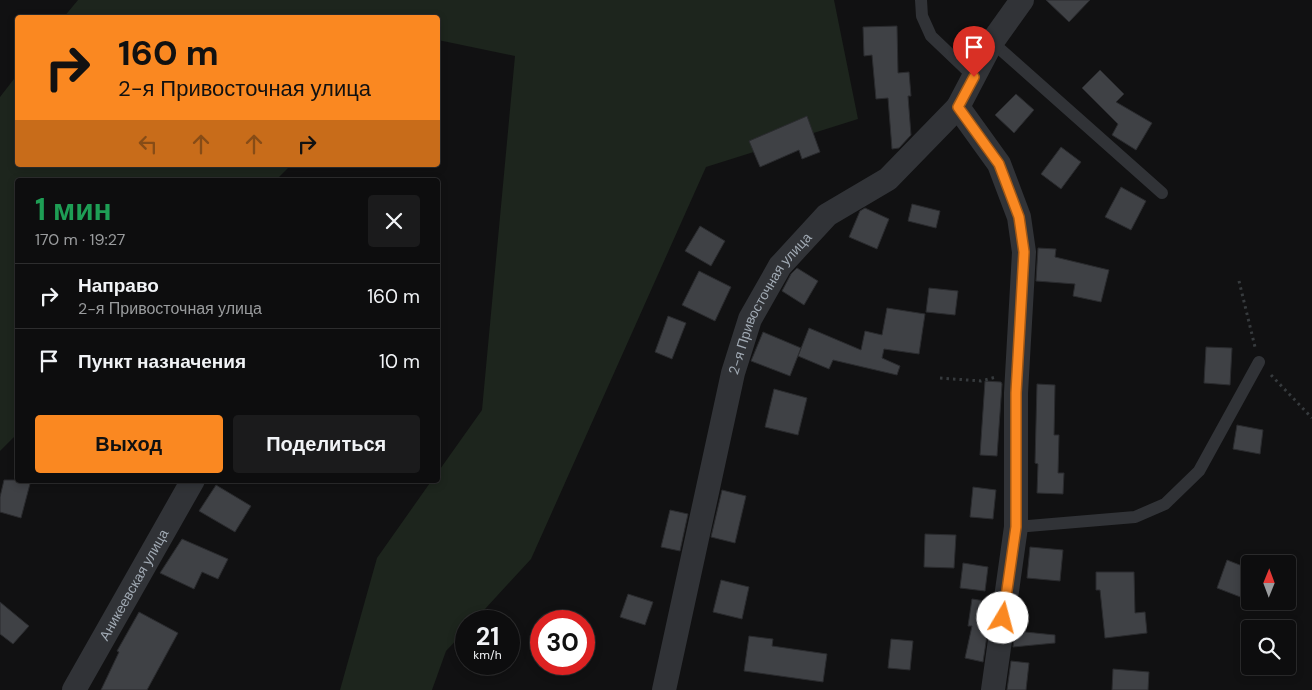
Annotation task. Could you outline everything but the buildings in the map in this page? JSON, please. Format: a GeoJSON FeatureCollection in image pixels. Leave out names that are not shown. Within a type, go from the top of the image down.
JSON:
{"type":"FeatureCollection","features":[{"type":"Feature","properties":{"kind":"street","name":"2-я Привосточная улица"},"geometry":{"type":"LineString","coordinates":[[664,690],[733,373],[750,319],[780,266],[827,215],[888,179],[958,107],[992,42],[1022,0]]}},
{"type":"Feature","properties":{"kind":"street"},"geometry":{"type":"LineString","coordinates":[[958,107],[999,164],[1019,217],[1024,252],[1017,374],[1016,527],[993,690]]}},
{"type":"Feature","properties":{"kind":"street","name":"Аникеевская улица"},"geometry":{"type":"LineString","coordinates":[[74,690],[191,483]]}},
{"type":"Feature","properties":{"kind":"lane"},"geometry":{"type":"LineString","coordinates":[[921,0],[922,16],[931,36],[974,77]]}},
{"type":"Feature","properties":{"kind":"lane"},"geometry":{"type":"LineString","coordinates":[[992,42],[1162,193]]}},
{"type":"Feature","properties":{"kind":"lane"},"geometry":{"type":"LineString","coordinates":[[1016,527],[1135,517],[1165,504],[1199,471],[1259,362]]}},
{"type":"Feature","properties":{"kind":"path"},"geometry":{"type":"LineString","coordinates":[[940,378],[980,381],[1017,374]]}},
{"type":"Feature","properties":{"kind":"shaded area"},"geometry":{"type":"Polygon","coordinates":[[[78,0],[834,0],[858,119],[706,167],[531,559],[484,610],[455,610],[455,642],[446,651],[432,690],[340,690],[377,558],[430,483],[440,483],[440,469],[482,410],[515,56],[440,40],[440,15],[66,15],[78,0]]]}},
{"type":"Feature","properties":{"kind":"shaded area"},"geometry":{"type":"Polygon","coordinates":[[[15,78],[15,167],[289,167],[278,178],[15,178],[15,436],[0,451],[0,97],[15,78]]]}},
{"type":"Feature","properties":{"kind":"route"},"geometry":{"type":"LineString","coordinates":[[974,77],[958,107],[999,164],[1019,217],[1024,252],[1016,393],[1016,527],[1003,618]]}}]}
